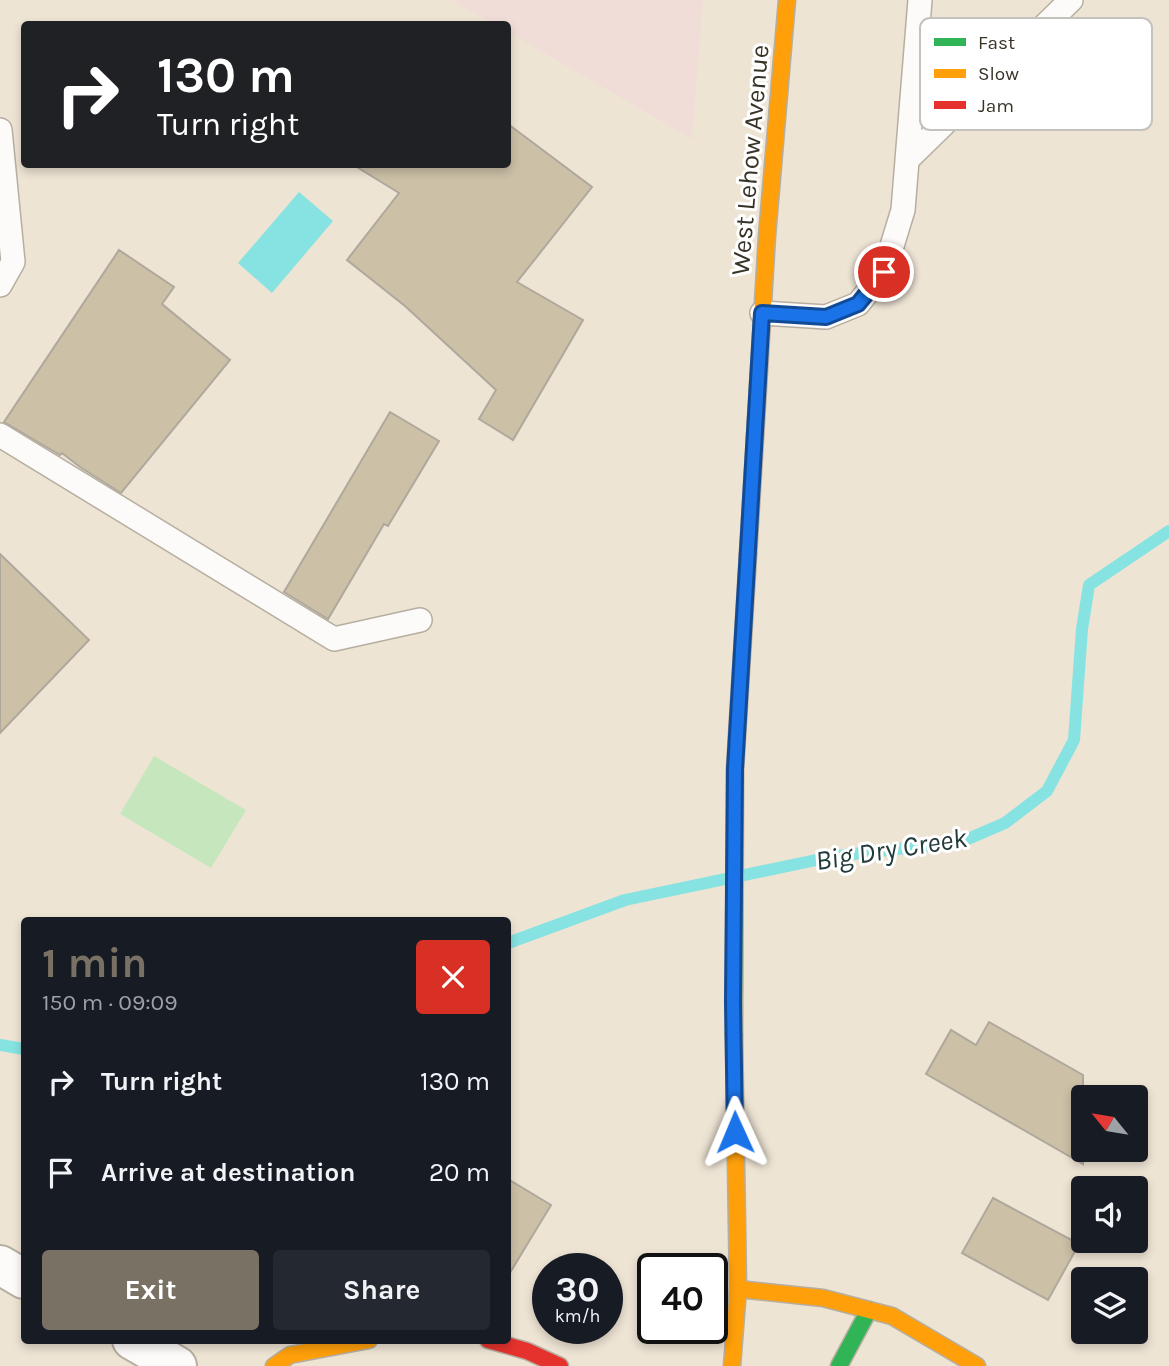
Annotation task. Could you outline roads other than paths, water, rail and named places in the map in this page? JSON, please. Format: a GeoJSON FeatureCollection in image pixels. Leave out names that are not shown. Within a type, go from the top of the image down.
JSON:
{"type":"FeatureCollection","features":[{"type":"Feature","properties":{"kind":"street","name":"West Lehow Avenue"},"geometry":{"type":"LineString","coordinates":[[732,1366],[738,1289],[733,933],[734,792],[762,313],[787,0]]}},
{"type":"Feature","properties":{"kind":"street"},"geometry":{"type":"LineString","coordinates":[[0,1265],[21,1277]]}},
{"type":"Feature","properties":{"kind":"street"},"geometry":{"type":"LineString","coordinates":[[738,1289],[823,1298],[892,1316],[977,1366]]}},
{"type":"Feature","properties":{"kind":"street"},"geometry":{"type":"LineString","coordinates":[[839,1366],[869,1310]]}},
{"type":"Feature","properties":{"kind":"street"},"geometry":{"type":"LineString","coordinates":[[139,1344],[177,1366]]}},
{"type":"Feature","properties":{"kind":"street"},"geometry":{"type":"LineString","coordinates":[[274,1366],[290,1355],[346,1344]]}},
{"type":"Feature","properties":{"kind":"street"},"geometry":{"type":"LineString","coordinates":[[502,1344],[527,1351],[561,1366]]}},
{"type":"Feature","properties":{"kind":"lane"},"geometry":{"type":"LineString","coordinates":[[762,313],[826,317],[858,304],[884,272],[903,210],[920,0]]}},
{"type":"Feature","properties":{"kind":"lane"},"geometry":{"type":"LineString","coordinates":[[1053,18],[1071,0]]}},
{"type":"Feature","properties":{"kind":"lane"},"geometry":{"type":"LineString","coordinates":[[0,130],[13,262],[0,285]]}},
{"type":"Feature","properties":{"kind":"lane"},"geometry":{"type":"LineString","coordinates":[[908,159],[938,130]]}},
{"type":"Feature","properties":{"kind":"lane"},"geometry":{"type":"LineString","coordinates":[[0,435],[334,639],[420,620]]}},
{"type":"Feature","properties":{"kind":"lane"},"geometry":{"type":"LineString","coordinates":[[351,1366],[360,1344]]}},
{"type":"Feature","properties":{"kind":"water"},"geometry":{"type":"Polygon","coordinates":[[[299,192],[333,221],[272,293],[238,263],[299,192]]]}},
{"type":"Feature","properties":{"kind":"waterway","name":"Big Dry Creek"},"geometry":{"type":"LineString","coordinates":[[511,942],[625,900],[835,856],[961,842],[1005,823],[1047,791],[1074,740],[1082,629],[1089,585],[1169,531]]}},
{"type":"Feature","properties":{"kind":"waterway","name":"Big Dry Creek"},"geometry":{"type":"LineString","coordinates":[[0,1045],[21,1048]]}}]}
